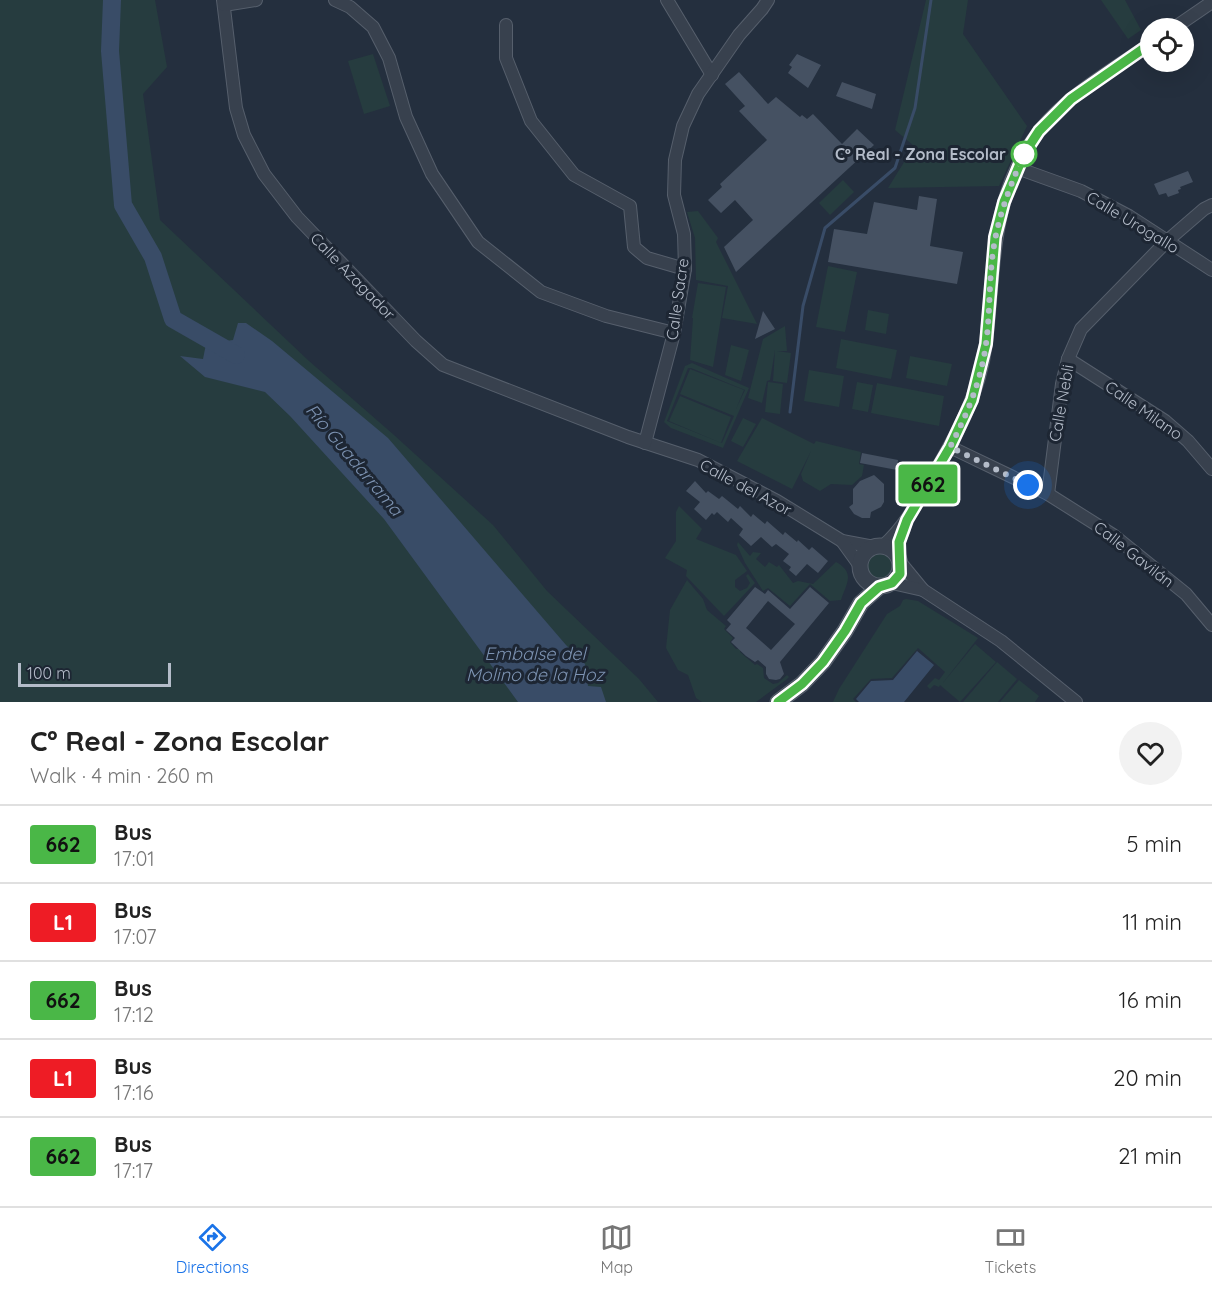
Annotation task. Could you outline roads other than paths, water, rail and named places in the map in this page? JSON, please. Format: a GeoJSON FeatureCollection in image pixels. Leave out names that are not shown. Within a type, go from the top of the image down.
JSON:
{"type":"FeatureCollection","features":[{"type":"Feature","properties":{"kind":"street","name":"Calle Azagador"},"geometry":{"type":"LineString","coordinates":[[256,0],[223,3],[236,108],[244,135],[264,174],[297,217],[416,341],[444,365],[645,443]]}},
{"type":"Feature","properties":{"kind":"street"},"geometry":{"type":"LineString","coordinates":[[335,0],[350,7],[373,27],[389,58],[406,117],[432,174],[478,242],[541,292],[606,316],[674,333]]}},
{"type":"Feature","properties":{"kind":"street"},"geometry":{"type":"LineString","coordinates":[[667,0],[712,75]]}},
{"type":"Feature","properties":{"kind":"street","name":"Calle Sacre"},"geometry":{"type":"LineString","coordinates":[[645,443],[674,333],[685,269],[684,234],[674,195],[675,160],[683,126],[698,94],[739,35],[768,0]]}},
{"type":"Feature","properties":{"kind":"street"},"geometry":{"type":"LineString","coordinates":[[1189,18],[1212,2]]}},
{"type":"Feature","properties":{"kind":"street"},"geometry":{"type":"LineString","coordinates":[[506,25],[506,58],[531,122],[574,175],[630,206],[634,247],[647,258],[685,269]]}},
{"type":"Feature","properties":{"kind":"street"},"geometry":{"type":"LineString","coordinates":[[778,702],[802,684],[823,662],[861,603],[900,574],[899,542],[907,520],[950,447],[972,400],[980,374],[986,344],[995,237],[1004,202],[1017,168],[1039,131],[1063,106],[1140,51]]}},
{"type":"Feature","properties":{"kind":"street","name":"Calle Urogallo"},"geometry":{"type":"LineString","coordinates":[[1017,168],[1081,191],[1129,216],[1212,270]]}},
{"type":"Feature","properties":{"kind":"street","name":"Calle Nebli"},"geometry":{"type":"LineString","coordinates":[[1048,494],[1062,384],[1068,360],[1082,329],[1167,241],[1204,209],[1212,205]]}},
{"type":"Feature","properties":{"kind":"street","name":"Calle Milano"},"geometry":{"type":"LineString","coordinates":[[1068,360],[1165,421],[1188,441],[1212,469]]}},
{"type":"Feature","properties":{"kind":"street","name":"Calle del Azor"},"geometry":{"type":"LineString","coordinates":[[645,443],[698,460],[777,501],[842,541],[878,547]]}},
{"type":"Feature","properties":{"kind":"street","name":"Calle Gavilán"},"geometry":{"type":"LineString","coordinates":[[950,447],[1048,494],[1113,534],[1186,594],[1212,625]]}},
{"type":"Feature","properties":{"kind":"street"},"geometry":{"type":"LineString","coordinates":[[861,603],[864,554],[878,547],[907,520]]}},
{"type":"Feature","properties":{"kind":"street","name":"Calle del Azor"},"geometry":{"type":"LineString","coordinates":[[842,541],[862,572]]}},
{"type":"Feature","properties":{"kind":"street"},"geometry":{"type":"LineString","coordinates":[[878,547],[892,549],[923,590],[1001,641],[1076,702]]}},
{"type":"Feature","properties":{"kind":"street"},"geometry":{"type":"LineString","coordinates":[[862,572],[871,584],[923,590]]}},
{"type":"Feature","properties":{"kind":"water","name":"Embalse del Molino de la Hoz"},"geometry":{"type":"Polygon","coordinates":[[[238,323],[246,323],[272,341],[388,438],[566,645],[585,664],[588,686],[601,687],[606,702],[518,702],[384,519],[290,416],[265,392],[205,377],[180,356],[203,359],[206,344],[233,340],[238,323]]]}},
{"type":"Feature","properties":{"kind":"water"},"geometry":{"type":"Polygon","coordinates":[[[917,651],[934,665],[904,702],[859,702],[856,699],[871,681],[893,680],[917,651]]]}},
{"type":"Feature","properties":{"kind":"waterway","name":"Río Guadarrama"},"geometry":{"type":"LineString","coordinates":[[112,0],[110,51],[123,205],[153,257],[173,319],[236,355]]}},
{"type":"Feature","properties":{"kind":"waterway"},"geometry":{"type":"LineString","coordinates":[[790,412],[803,306],[825,228],[895,168],[915,108],[931,0]]}},
{"type":"Feature","properties":{"kind":"place","name":"Cº Real - Zona Escolar"},"geometry":{"type":"Point","coordinates":[1024,154]}}]}
